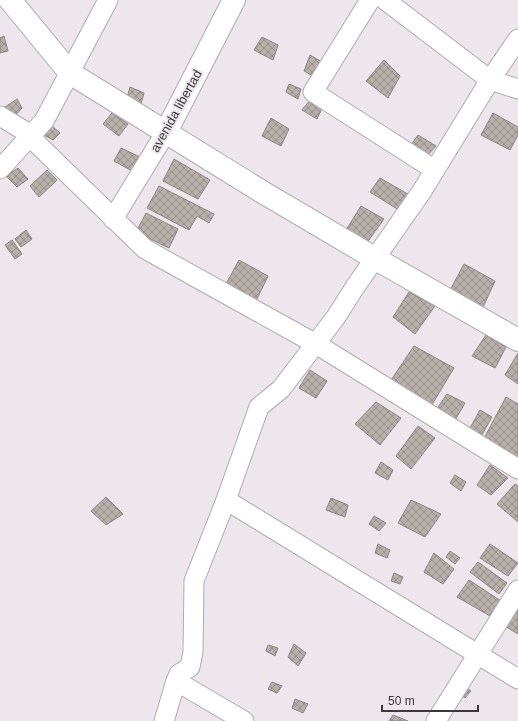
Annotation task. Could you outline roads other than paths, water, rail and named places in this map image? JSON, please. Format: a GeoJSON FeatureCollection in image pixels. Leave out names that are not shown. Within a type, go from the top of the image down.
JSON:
{"type":"FeatureCollection","features":[{"type":"Feature","properties":{"kind":"main road"},"geometry":{"type":"LineString","coordinates":[[10,0],[70,73],[376,259],[518,340]]}},
{"type":"Feature","properties":{"kind":"main road","name":"avenida libertad"},"geometry":{"type":"LineString","coordinates":[[166,132],[234,0]]}},
{"type":"Feature","properties":{"kind":"street"},"geometry":{"type":"LineString","coordinates":[[0,169],[44,121],[108,0]]}},
{"type":"Feature","properties":{"kind":"street"},"geometry":{"type":"LineString","coordinates":[[370,0],[313,92],[435,170]]}},
{"type":"Feature","properties":{"kind":"street"},"geometry":{"type":"LineString","coordinates":[[385,0],[490,80],[518,89]]}},
{"type":"Feature","properties":{"kind":"street"},"geometry":{"type":"LineString","coordinates":[[164,721],[179,674],[190,667],[193,652],[194,581],[226,500],[259,407],[281,389],[316,344],[376,259],[435,170],[490,80],[518,39]]}},
{"type":"Feature","properties":{"kind":"street"},"geometry":{"type":"LineString","coordinates":[[0,116],[24,130],[145,249],[316,344],[518,469]]}},
{"type":"Feature","properties":{"kind":"street","name":"avenida libertad"},"geometry":{"type":"LineString","coordinates":[[113,219],[166,132]]}},
{"type":"Feature","properties":{"kind":"street"},"geometry":{"type":"LineString","coordinates":[[226,500],[518,679]]}},
{"type":"Feature","properties":{"kind":"street"},"geometry":{"type":"LineString","coordinates":[[436,721],[518,590]]}},
{"type":"Feature","properties":{"kind":"street"},"geometry":{"type":"LineString","coordinates":[[176,681],[244,721]]}}]}
